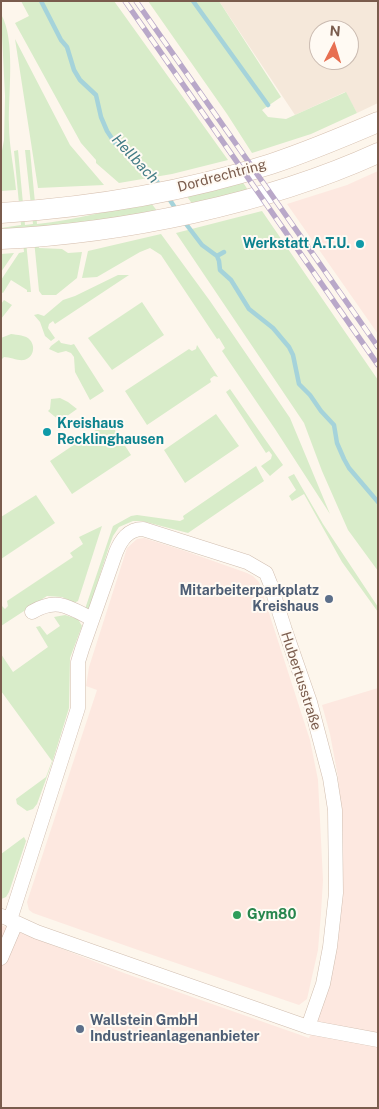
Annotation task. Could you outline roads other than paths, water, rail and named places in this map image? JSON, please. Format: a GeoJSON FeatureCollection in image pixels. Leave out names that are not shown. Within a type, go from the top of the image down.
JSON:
{"type":"FeatureCollection","features":[{"type":"Feature","properties":{"kind":"main road","name":"Dordrechtring"},"geometry":{"type":"LineString","coordinates":[[1,213],[50,210],[181,188],[271,164],[321,146],[378,122]]}},
{"type":"Feature","properties":{"kind":"main road","name":"Dordrechtring"},"geometry":{"type":"LineString","coordinates":[[2,240],[80,231],[197,212],[247,199],[320,176],[378,152]]}},
{"type":"Feature","properties":{"kind":"street","name":"Hubertusstraße"},"geometry":{"type":"LineString","coordinates":[[1,958],[9,919],[78,708],[78,662],[92,619],[121,540],[138,529],[149,531],[247,562],[266,573],[310,702],[330,778],[335,810],[336,893],[330,947],[323,984],[308,1027]]}},
{"type":"Feature","properties":{"kind":"street"},"geometry":{"type":"LineString","coordinates":[[32,612],[43,605],[52,603],[66,606],[92,619]]}},
{"type":"Feature","properties":{"kind":"street"},"geometry":{"type":"LineString","coordinates":[[9,919],[46,935],[308,1027],[378,1040]]}},
{"type":"Feature","properties":{"kind":"waterway","name":"Hellbach"},"geometry":{"type":"LineString","coordinates":[[41,1],[61,40],[67,47],[74,70],[80,80],[96,95],[101,117],[107,131],[115,143],[152,174],[160,186]]}},
{"type":"Feature","properties":{"kind":"waterway","name":"Hellbach"},"geometry":{"type":"LineString","coordinates":[[193,1],[268,105]]}},
{"type":"Feature","properties":{"kind":"waterway","name":"Hellbach"},"geometry":{"type":"LineString","coordinates":[[168,197],[177,211]]}},
{"type":"Feature","properties":{"kind":"waterway","name":"Hellbach"},"geometry":{"type":"LineString","coordinates":[[183,220],[202,245],[217,256],[220,270],[231,280],[249,309],[273,328],[289,347],[293,355],[299,384],[334,425],[337,443],[349,468],[378,502]]}},
{"type":"Feature","properties":{"kind":"waterway","name":"Hellbach"},"geometry":{"type":"LineString","coordinates":[[217,256],[224,252]]}},
{"type":"Feature","properties":{"kind":"railway"},"geometry":{"type":"LineString","coordinates":[[125,1],[378,365]]}},
{"type":"Feature","properties":{"kind":"railway"},"geometry":{"type":"LineString","coordinates":[[136,1],[378,347]]}},
{"type":"Feature","properties":{"kind":"place","name":"Werkstatt A.T.U."},"geometry":{"type":"Point","coordinates":[360,244]}},
{"type":"Feature","properties":{"kind":"place","name":"Kreishaus Recklinghausen"},"geometry":{"type":"Point","coordinates":[47,432]}},
{"type":"Feature","properties":{"kind":"place","name":"Mitarbeiterparkplatz Kreishaus"},"geometry":{"type":"Point","coordinates":[329,599]}},
{"type":"Feature","properties":{"kind":"place","name":"Gym80"},"geometry":{"type":"Point","coordinates":[237,915]}},
{"type":"Feature","properties":{"kind":"place","name":"Wallstein GmbH Industrieanlagenanbieter"},"geometry":{"type":"Point","coordinates":[80,1029]}}]}
